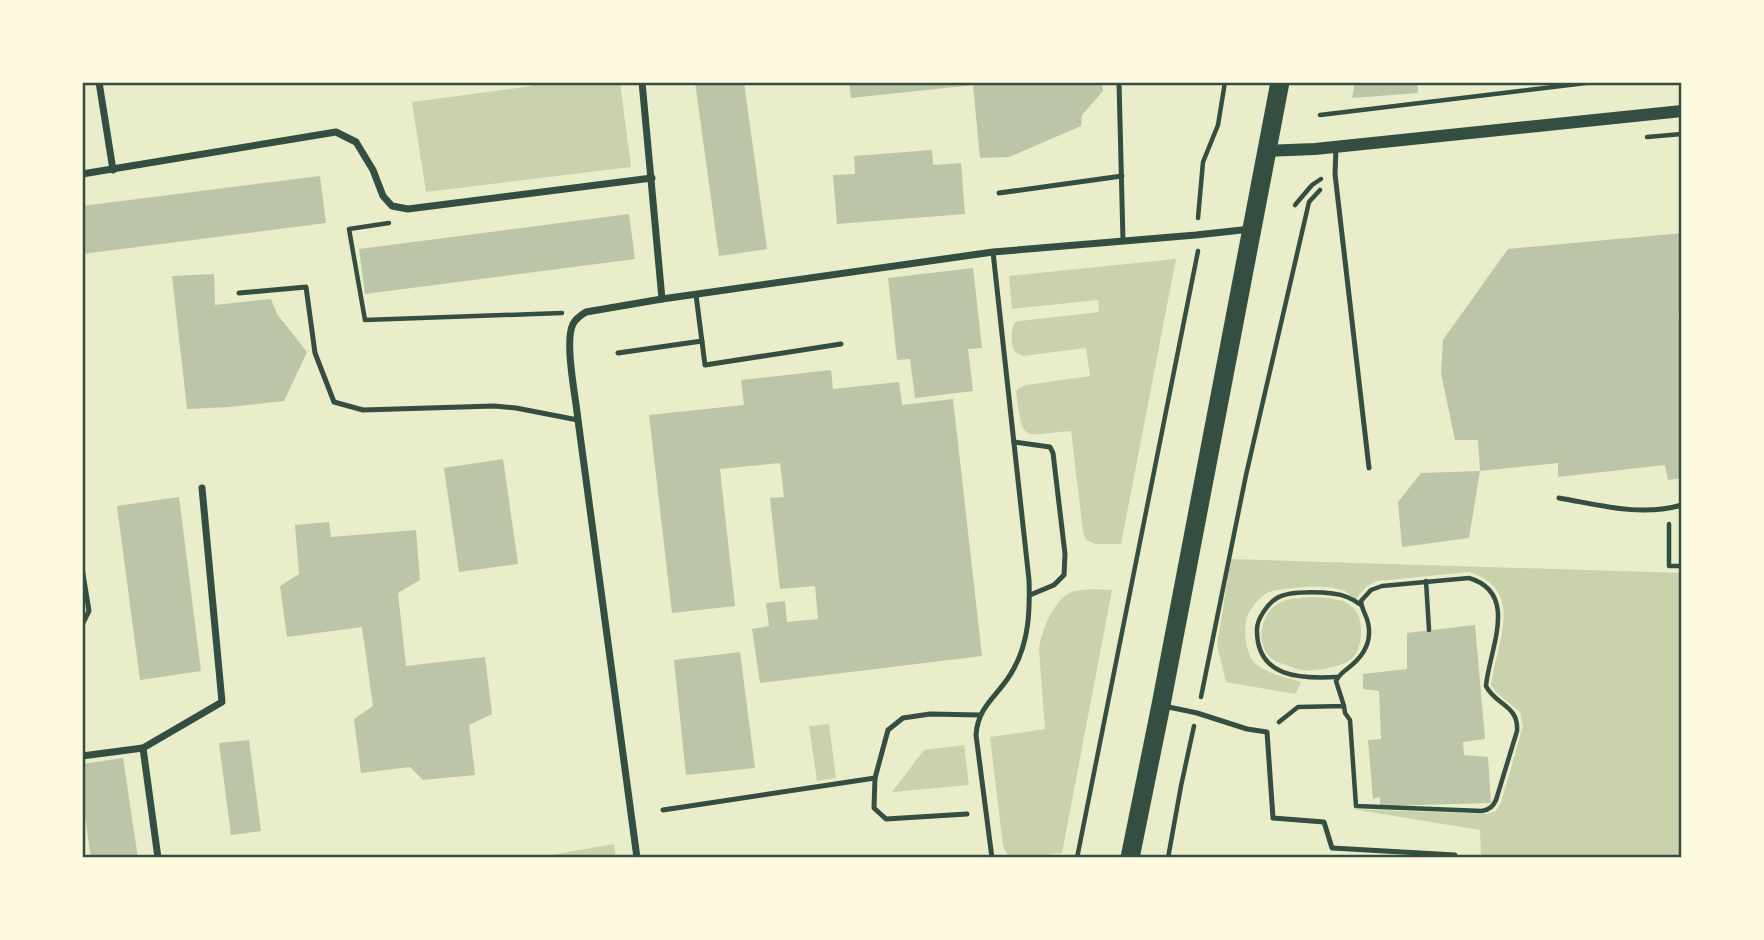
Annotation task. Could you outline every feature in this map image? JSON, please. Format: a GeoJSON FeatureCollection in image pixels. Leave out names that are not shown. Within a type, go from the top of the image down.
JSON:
{"type":"FeatureCollection","features":[{"type":"Feature","properties":{"kind":"highway"},"geometry":{"type":"LineString","coordinates":[[1130,858],[1280,82]]}},
{"type":"Feature","properties":{"kind":"street"},"geometry":{"type":"LineString","coordinates":[[99,82],[113,170]]}},
{"type":"Feature","properties":{"kind":"street"},"geometry":{"type":"LineString","coordinates":[[642,82],[662,299]]}},
{"type":"Feature","properties":{"kind":"street"},"geometry":{"type":"LineString","coordinates":[[1266,151],[1336,147],[1682,111]]}},
{"type":"Feature","properties":{"kind":"street"},"geometry":{"type":"LineString","coordinates":[[82,174],[336,132],[356,142],[373,170],[383,196],[392,206],[408,209],[652,178]]}},
{"type":"Feature","properties":{"kind":"street"},"geometry":{"type":"LineString","coordinates":[[637,858],[570,349],[572,325],[578,317],[586,312],[662,299],[993,252],[1251,229]]}},
{"type":"Feature","properties":{"kind":"street"},"geometry":{"type":"LineString","coordinates":[[82,756],[143,748],[222,702],[202,488]]}},
{"type":"Feature","properties":{"kind":"street"},"geometry":{"type":"LineString","coordinates":[[143,748],[158,858]]}},
{"type":"Feature","properties":{"kind":"lane"},"geometry":{"type":"LineString","coordinates":[[1119,82],[1123,241]]}},
{"type":"Feature","properties":{"kind":"lane"},"geometry":{"type":"LineString","coordinates":[[1336,147],[1335,174],[1369,468]]}},
{"type":"Feature","properties":{"kind":"lane"},"geometry":{"type":"LineString","coordinates":[[999,193],[1122,176]]}},
{"type":"Feature","properties":{"kind":"lane"},"geometry":{"type":"LineString","coordinates":[[992,858],[976,735],[980,715],[1009,677],[1020,656],[1031,609],[993,252]]}},
{"type":"Feature","properties":{"kind":"lane"},"geometry":{"type":"LineString","coordinates":[[239,293],[306,287],[315,353],[334,402],[363,410],[494,406],[578,420]]}},
{"type":"Feature","properties":{"kind":"lane"},"geometry":{"type":"LineString","coordinates":[[696,295],[705,365],[841,344]]}},
{"type":"Feature","properties":{"kind":"lane"},"geometry":{"type":"LineString","coordinates":[[618,353],[702,341]]}},
{"type":"Feature","properties":{"kind":"lane"},"geometry":{"type":"LineString","coordinates":[[1014,442],[1050,447],[1053,453],[1065,554],[1065,575],[1054,585],[1030,595]]}},
{"type":"Feature","properties":{"kind":"lane"},"geometry":{"type":"LineString","coordinates":[[1559,498],[1636,511],[1669,509],[1682,505]]}},
{"type":"Feature","properties":{"kind":"lane"},"geometry":{"type":"LineString","coordinates":[[82,568],[89,611],[82,625]]}},
{"type":"Feature","properties":{"kind":"lane"},"geometry":{"type":"LineString","coordinates":[[1161,705],[1267,732],[1273,818],[1324,822],[1332,848],[1455,855]]}},
{"type":"Feature","properties":{"kind":"lane"},"geometry":{"type":"LineString","coordinates":[[967,814],[886,819],[874,807],[875,778],[888,730],[903,718],[930,713],[980,715]]}},
{"type":"Feature","properties":{"kind":"lane"},"geometry":{"type":"LineString","coordinates":[[663,810],[875,778]]}},
{"type":"Feature","properties":{"kind":"path"},"geometry":{"type":"LineString","coordinates":[[1077,858],[1198,252],[1196,235],[1203,162],[1218,125],[1225,82]]}},
{"type":"Feature","properties":{"kind":"path"},"geometry":{"type":"LineString","coordinates":[[1320,115],[1594,82]]}},
{"type":"Feature","properties":{"kind":"path"},"geometry":{"type":"LineString","coordinates":[[1168,858],[1246,475],[1309,202],[1335,174]]}},
{"type":"Feature","properties":{"kind":"path"},"geometry":{"type":"LineString","coordinates":[[390,223],[349,229],[365,320],[586,312]]}},
{"type":"Feature","properties":{"kind":"path"},"geometry":{"type":"LineString","coordinates":[[1669,509],[1669,566],[1682,566]]}},
{"type":"Feature","properties":{"kind":"path"},"geometry":{"type":"LineString","coordinates":[[1337,677],[1336,685],[1350,720],[1356,806],[1482,811],[1493,806],[1518,723],[1515,715],[1491,694],[1486,686],[1499,621],[1498,607],[1489,590],[1479,581],[1469,578],[1426,581],[1376,587],[1364,597],[1361,605]]}},
{"type":"Feature","properties":{"kind":"path"},"geometry":{"type":"LineString","coordinates":[[1426,581],[1429,630]]}},
{"type":"Feature","properties":{"kind":"path"},"geometry":{"type":"LineString","coordinates":[[1328,593],[1346,597],[1361,605],[1368,618],[1368,642],[1353,664],[1337,677],[1301,678],[1271,665],[1260,653],[1257,625],[1272,602],[1284,595],[1328,593]]}},
{"type":"Feature","properties":{"kind":"path"},"geometry":{"type":"LineString","coordinates":[[1267,732],[1298,707],[1343,706]]}},
{"type":"Feature","properties":{"kind":"green space"},"geometry":{"type":"Polygon","coordinates":[[[533,82],[620,82],[631,167],[426,192],[412,102],[532,86],[533,82]]]}},
{"type":"Feature","properties":{"kind":"green space"},"geometry":{"type":"Polygon","coordinates":[[[1176,259],[1121,544],[1096,544],[1086,540],[1083,531],[1071,431],[1028,433],[1021,421],[1016,392],[1026,385],[1090,376],[1086,348],[1023,356],[1014,350],[1012,336],[1015,322],[1099,312],[1098,300],[1012,309],[1009,276],[1176,259]]]}},
{"type":"Feature","properties":{"kind":"green space"},"geometry":{"type":"Polygon","coordinates":[[[1231,559],[1682,573],[1682,858],[1481,858],[1480,830],[1351,809],[1487,814],[1496,811],[1501,803],[1523,726],[1520,712],[1491,685],[1504,620],[1498,591],[1487,580],[1469,572],[1377,581],[1367,586],[1354,601],[1344,591],[1326,587],[1293,588],[1267,593],[1255,604],[1247,618],[1245,636],[1248,649],[1256,664],[1301,682],[1295,694],[1226,682],[1217,645],[1231,559]]]}},
{"type":"Feature","properties":{"kind":"green space"},"geometry":{"type":"Polygon","coordinates":[[[1112,590],[1062,853],[1009,858],[1003,846],[990,737],[1045,729],[1039,649],[1050,617],[1060,601],[1072,592],[1112,590]]]}},
{"type":"Feature","properties":{"kind":"green space"},"geometry":{"type":"Polygon","coordinates":[[[1315,597],[1343,601],[1356,611],[1361,629],[1355,655],[1338,666],[1314,670],[1301,670],[1272,659],[1262,644],[1266,616],[1283,601],[1315,597]]]}},
{"type":"Feature","properties":{"kind":"green space"},"geometry":{"type":"Polygon","coordinates":[[[829,724],[836,778],[817,781],[809,726],[829,724]]]}},
{"type":"Feature","properties":{"kind":"green space"},"geometry":{"type":"Polygon","coordinates":[[[964,745],[969,785],[892,792],[924,750],[964,745]]]}},
{"type":"Feature","properties":{"kind":"green space"},"geometry":{"type":"Polygon","coordinates":[[[614,844],[616,858],[533,858],[614,844]]]}},
{"type":"Feature","properties":{"kind":"building"},"geometry":{"type":"Polygon","coordinates":[[[695,82],[744,82],[767,249],[719,256],[695,82]]]}},
{"type":"Feature","properties":{"kind":"building"},"geometry":{"type":"Polygon","coordinates":[[[849,82],[1102,82],[1103,91],[1082,115],[1081,126],[1009,157],[980,158],[973,85],[851,98],[849,82]]]}},
{"type":"Feature","properties":{"kind":"building"},"geometry":{"type":"Polygon","coordinates":[[[1355,82],[1417,82],[1418,93],[1352,98],[1355,82]]]}},
{"type":"Feature","properties":{"kind":"building"},"geometry":{"type":"Polygon","coordinates":[[[932,150],[933,165],[961,163],[965,214],[837,224],[833,175],[855,174],[854,156],[932,150]]]}},
{"type":"Feature","properties":{"kind":"building"},"geometry":{"type":"Polygon","coordinates":[[[320,176],[326,223],[82,254],[82,206],[320,176]]]}},
{"type":"Feature","properties":{"kind":"building"},"geometry":{"type":"Polygon","coordinates":[[[629,214],[635,259],[365,294],[359,249],[629,214]]]}},
{"type":"Feature","properties":{"kind":"building"},"geometry":{"type":"Polygon","coordinates":[[[1682,233],[1682,313],[1678,313],[1682,342],[1682,478],[1668,480],[1665,465],[1558,477],[1558,463],[1480,471],[1478,440],[1455,440],[1441,373],[1443,340],[1508,249],[1682,233]]]}},
{"type":"Feature","properties":{"kind":"building"},"geometry":{"type":"Polygon","coordinates":[[[973,268],[982,348],[968,349],[973,391],[915,398],[910,359],[897,360],[888,278],[973,268]]]}},
{"type":"Feature","properties":{"kind":"building"},"geometry":{"type":"Polygon","coordinates":[[[214,274],[215,305],[271,299],[277,314],[307,352],[284,401],[187,409],[172,276],[214,274]]]}},
{"type":"Feature","properties":{"kind":"building"},"geometry":{"type":"Polygon","coordinates":[[[831,370],[833,389],[899,382],[902,405],[953,399],[982,656],[760,683],[752,629],[769,626],[766,603],[785,601],[787,622],[818,619],[815,586],[780,589],[770,498],[784,497],[780,463],[720,469],[735,606],[672,613],[649,415],[744,405],[741,380],[831,370]]]}},
{"type":"Feature","properties":{"kind":"building"},"geometry":{"type":"Polygon","coordinates":[[[503,459],[518,564],[459,572],[444,468],[503,459]]]}},
{"type":"Feature","properties":{"kind":"building"},"geometry":{"type":"Polygon","coordinates":[[[1480,471],[1469,538],[1402,547],[1398,502],[1421,473],[1480,471]]]}},
{"type":"Feature","properties":{"kind":"building"},"geometry":{"type":"Polygon","coordinates":[[[179,497],[201,671],[140,680],[117,506],[179,497]]]}},
{"type":"Feature","properties":{"kind":"building"},"geometry":{"type":"Polygon","coordinates":[[[329,522],[331,537],[416,530],[420,580],[398,593],[406,666],[485,657],[492,714],[469,725],[475,775],[423,780],[410,767],[361,773],[354,719],[373,706],[362,627],[287,637],[280,586],[299,574],[295,525],[329,522]]]}},
{"type":"Feature","properties":{"kind":"building"},"geometry":{"type":"Polygon","coordinates":[[[1475,625],[1485,739],[1463,742],[1464,755],[1488,757],[1491,803],[1380,806],[1380,797],[1373,799],[1368,740],[1381,739],[1379,691],[1363,689],[1363,674],[1407,669],[1407,633],[1475,625]]]}},
{"type":"Feature","properties":{"kind":"building"},"geometry":{"type":"Polygon","coordinates":[[[740,652],[755,768],[686,775],[674,660],[740,652]]]}},
{"type":"Feature","properties":{"kind":"building"},"geometry":{"type":"Polygon","coordinates":[[[249,740],[261,831],[231,835],[219,743],[249,740]]]}},
{"type":"Feature","properties":{"kind":"building"},"geometry":{"type":"Polygon","coordinates":[[[123,758],[138,858],[91,858],[82,796],[82,764],[123,758]]]}}]}
